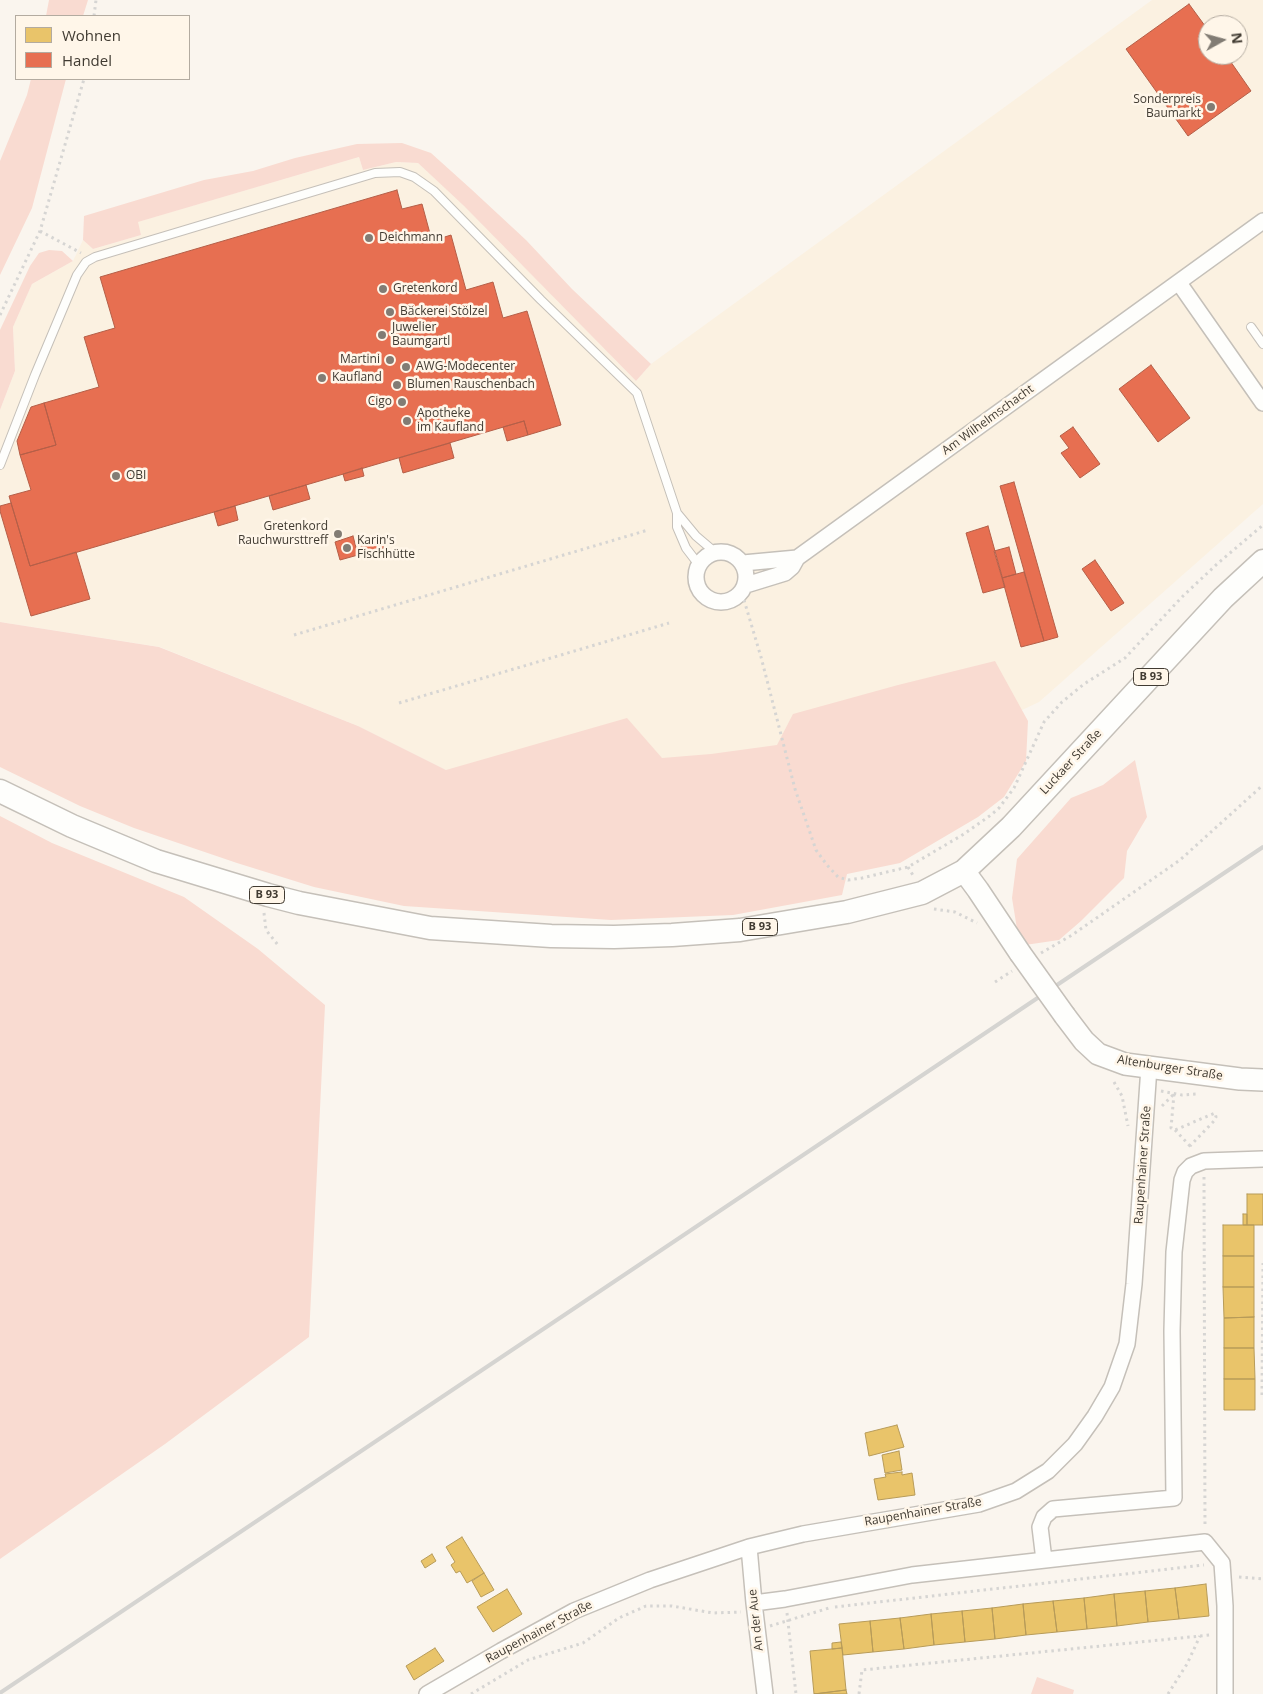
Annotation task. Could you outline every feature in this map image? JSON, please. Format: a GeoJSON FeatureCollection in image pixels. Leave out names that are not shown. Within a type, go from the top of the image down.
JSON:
{"type":"FeatureCollection","features":[{"type":"Feature","properties":{"kind":"main road","name":"Luckaer Straße"},"geometry":{"type":"LineString","coordinates":[[268,895],[299,903],[430,928],[551,936],[614,937],[702,934],[740,930],[847,912],[922,894],[964,871],[1011,827],[1223,598],[1263,561]]}},
{"type":"Feature","properties":{"kind":"main road","name":"B 93"},"geometry":{"type":"LineString","coordinates":[[0,791],[72,826],[156,861],[268,895]]}},
{"type":"Feature","properties":{"kind":"street","name":"Am Wilhelmschacht"},"geometry":{"type":"LineString","coordinates":[[699,564],[696,577],[698,588],[705,597],[715,602],[726,602],[736,598],[743,589],[785,573],[792,567],[797,558],[1263,222]]}},
{"type":"Feature","properties":{"kind":"street"},"geometry":{"type":"LineString","coordinates":[[1180,282],[1263,403]]}},
{"type":"Feature","properties":{"kind":"street"},"geometry":{"type":"LineString","coordinates":[[699,564],[705,558],[716,553],[733,554],[743,563],[746,574],[743,589]]}},
{"type":"Feature","properties":{"kind":"street"},"geometry":{"type":"LineString","coordinates":[[743,563],[797,558]]}},
{"type":"Feature","properties":{"kind":"street"},"geometry":{"type":"LineString","coordinates":[[964,871],[1026,958]]}},
{"type":"Feature","properties":{"kind":"street","name":"Altenburger Straße"},"geometry":{"type":"LineString","coordinates":[[1026,958],[1065,1016],[1084,1041],[1098,1054],[1125,1064],[1240,1079],[1263,1080]]}},
{"type":"Feature","properties":{"kind":"street","name":"Raupenhainer Straße"},"geometry":{"type":"LineString","coordinates":[[427,1694],[574,1611],[650,1580],[750,1547],[803,1534],[979,1504],[1016,1491],[1048,1471],[1075,1444],[1095,1416],[1112,1387],[1126,1344],[1135,1267],[1149,1067]]}},
{"type":"Feature","properties":{"kind":"street"},"geometry":{"type":"LineString","coordinates":[[1044,1560],[1040,1526],[1044,1517],[1052,1510],[1174,1498],[1172,1331],[1174,1252],[1182,1180],[1185,1172],[1191,1166],[1201,1162],[1263,1159]]}},
{"type":"Feature","properties":{"kind":"street"},"geometry":{"type":"LineString","coordinates":[[754,1606],[912,1575],[1205,1542],[1223,1569],[1225,1694]]}},
{"type":"Feature","properties":{"kind":"street","name":"An der Aue"},"geometry":{"type":"LineString","coordinates":[[750,1547],[754,1606],[765,1694]]}},
{"type":"Feature","properties":{"kind":"lane"},"geometry":{"type":"LineString","coordinates":[[0,465],[77,275],[86,262],[95,257],[375,173],[400,172],[414,177],[434,191],[541,300],[637,393],[677,514],[677,527],[684,545],[699,564]]}},
{"type":"Feature","properties":{"kind":"lane"},"geometry":{"type":"LineString","coordinates":[[1251,327],[1263,344]]}},
{"type":"Feature","properties":{"kind":"lane"},"geometry":{"type":"LineString","coordinates":[[677,514],[696,536],[716,553]]}},
{"type":"Feature","properties":{"kind":"path"},"geometry":{"type":"LineString","coordinates":[[94,15],[96,0]]}},
{"type":"Feature","properties":{"kind":"path"},"geometry":{"type":"LineString","coordinates":[[0,314],[40,231],[84,80]]}},
{"type":"Feature","properties":{"kind":"path"},"geometry":{"type":"LineString","coordinates":[[40,231],[81,253],[86,262]]}},
{"type":"Feature","properties":{"kind":"path"},"geometry":{"type":"LineString","coordinates":[[743,589],[795,789],[816,850],[838,876],[848,880],[908,867],[964,834],[991,815],[999,808],[1014,788],[1023,772],[1034,741],[1044,722],[1062,702],[1084,684],[1125,658],[1196,584],[1263,525]]}},
{"type":"Feature","properties":{"kind":"path"},"geometry":{"type":"LineString","coordinates":[[294,635],[648,530]]}},
{"type":"Feature","properties":{"kind":"path"},"geometry":{"type":"LineString","coordinates":[[399,703],[669,623]]}},
{"type":"Feature","properties":{"kind":"path"},"geometry":{"type":"LineString","coordinates":[[995,982],[1026,958],[1072,934],[1180,860],[1263,785]]}},
{"type":"Feature","properties":{"kind":"path"},"geometry":{"type":"LineString","coordinates":[[268,895],[264,911],[266,930],[278,945]]}},
{"type":"Feature","properties":{"kind":"path"},"geometry":{"type":"LineString","coordinates":[[929,909],[955,912],[983,926]]}},
{"type":"Feature","properties":{"kind":"path"},"geometry":{"type":"LineString","coordinates":[[1174,1094],[1171,1128],[1190,1146],[1201,1162],[1205,1542]]}},
{"type":"Feature","properties":{"kind":"path"},"geometry":{"type":"LineString","coordinates":[[1175,1130],[1215,1113],[1216,1118],[1214,1121],[1190,1146]]}},
{"type":"Feature","properties":{"kind":"path"},"geometry":{"type":"LineString","coordinates":[[1262,1395],[1263,1263]]}},
{"type":"Feature","properties":{"kind":"path"},"geometry":{"type":"LineString","coordinates":[[757,1630],[831,1608],[1223,1569],[1263,1579]]}},
{"type":"Feature","properties":{"kind":"path"},"geometry":{"type":"LineString","coordinates":[[785,1599],[796,1694]]}},
{"type":"Feature","properties":{"kind":"path"},"geometry":{"type":"LineString","coordinates":[[471,1694],[528,1660],[584,1643],[619,1618],[646,1606],[672,1606],[713,1614],[738,1613],[754,1606]]}},
{"type":"Feature","properties":{"kind":"path"},"geometry":{"type":"LineString","coordinates":[[859,1694],[862,1670],[1224,1634]]}},
{"type":"Feature","properties":{"kind":"path"},"geometry":{"type":"LineString","coordinates":[[1168,1694],[1187,1664],[1200,1636]]}},
{"type":"Feature","properties":{"kind":"shaded area"},"geometry":{"type":"Polygon","coordinates":[[[49,0],[88,0],[83,15],[46,15],[49,0]]]}},
{"type":"Feature","properties":{"kind":"shaded area"},"geometry":{"type":"Polygon","coordinates":[[[1152,0],[1263,0],[1263,504],[1039,702],[863,785],[446,770],[358,726],[160,647],[0,622],[0,410],[15,371],[13,327],[32,284],[73,261],[83,240],[93,249],[141,235],[137,222],[359,157],[363,170],[396,162],[418,163],[464,206],[636,381],[651,364],[1152,0]]]}},
{"type":"Feature","properties":{"kind":"shaded area"},"geometry":{"type":"Polygon","coordinates":[[[31,80],[66,80],[32,208],[0,275],[0,161],[27,95],[31,80]]]}},
{"type":"Feature","properties":{"kind":"shaded area"},"geometry":{"type":"Polygon","coordinates":[[[402,143],[431,153],[526,240],[572,289],[651,364],[636,381],[464,206],[418,163],[396,162],[363,170],[359,157],[138,222],[141,235],[93,249],[83,240],[84,216],[204,180],[253,171],[295,158],[357,144],[402,143]]]}},
{"type":"Feature","properties":{"kind":"shaded area"},"geometry":{"type":"Polygon","coordinates":[[[49,250],[62,251],[73,261],[32,284],[13,327],[15,371],[0,410],[0,330],[30,266],[39,253],[49,250]]]}},
{"type":"Feature","properties":{"kind":"shaded area"},"geometry":{"type":"Polygon","coordinates":[[[0,622],[159,647],[358,726],[446,770],[627,718],[662,758],[711,754],[777,745],[793,714],[995,661],[1028,721],[1026,761],[1004,797],[978,817],[900,863],[847,874],[842,895],[733,915],[611,920],[404,906],[314,887],[134,828],[80,806],[0,767],[0,622]]]}},
{"type":"Feature","properties":{"kind":"shaded area"},"geometry":{"type":"Polygon","coordinates":[[[1135,760],[1147,817],[1127,851],[1124,878],[1059,940],[1025,945],[1017,929],[1012,898],[1017,859],[1071,798],[1103,785],[1135,760]]]}},
{"type":"Feature","properties":{"kind":"shaded area"},"geometry":{"type":"Polygon","coordinates":[[[0,816],[52,843],[184,897],[258,949],[325,1005],[309,1337],[165,1444],[0,1559],[0,816]]]}},
{"type":"Feature","properties":{"kind":"shaded area"},"geometry":{"type":"Polygon","coordinates":[[[1037,1677],[1074,1690],[1073,1694],[1031,1694],[1037,1677]]]}},
{"type":"Feature","properties":{"kind":"building: Wohnen"},"geometry":{"type":"Polygon","coordinates":[[[1247,1194],[1263,1194],[1263,1225],[1247,1225],[1247,1194]]]}},
{"type":"Feature","properties":{"kind":"building: Wohnen"},"geometry":{"type":"Polygon","coordinates":[[[1243,1214],[1247,1214],[1247,1225],[1243,1225],[1243,1214]]]}},
{"type":"Feature","properties":{"kind":"building: Wohnen"},"geometry":{"type":"Polygon","coordinates":[[[1223,1225],[1254,1225],[1254,1256],[1223,1256],[1223,1225]]]}},
{"type":"Feature","properties":{"kind":"building: Wohnen"},"geometry":{"type":"Polygon","coordinates":[[[1223,1256],[1254,1256],[1254,1287],[1223,1287],[1223,1256]]]}},
{"type":"Feature","properties":{"kind":"building: Wohnen"},"geometry":{"type":"Polygon","coordinates":[[[1223,1287],[1254,1287],[1254,1317],[1224,1318],[1223,1287]]]}},
{"type":"Feature","properties":{"kind":"building: Wohnen"},"geometry":{"type":"Polygon","coordinates":[[[1254,1317],[1254,1348],[1224,1348],[1224,1318],[1254,1317]]]}},
{"type":"Feature","properties":{"kind":"building: Wohnen"},"geometry":{"type":"Polygon","coordinates":[[[1224,1348],[1254,1348],[1255,1379],[1224,1379],[1224,1348]]]}},
{"type":"Feature","properties":{"kind":"building: Wohnen"},"geometry":{"type":"Polygon","coordinates":[[[1224,1379],[1255,1379],[1255,1410],[1224,1410],[1224,1379]]]}},
{"type":"Feature","properties":{"kind":"building: Wohnen"},"geometry":{"type":"Polygon","coordinates":[[[897,1425],[904,1447],[869,1456],[865,1433],[897,1425]]]}},
{"type":"Feature","properties":{"kind":"building: Wohnen"},"geometry":{"type":"Polygon","coordinates":[[[899,1451],[902,1470],[885,1473],[882,1455],[899,1451]]]}},
{"type":"Feature","properties":{"kind":"building: Wohnen"},"geometry":{"type":"Polygon","coordinates":[[[902,1472],[902,1475],[912,1473],[915,1495],[878,1500],[874,1479],[886,1477],[885,1474],[902,1472]]]}},
{"type":"Feature","properties":{"kind":"building: Wohnen"},"geometry":{"type":"Polygon","coordinates":[[[462,1537],[484,1573],[467,1583],[460,1571],[456,1573],[451,1565],[455,1562],[446,1547],[462,1537]]]}},
{"type":"Feature","properties":{"kind":"building: Wohnen"},"geometry":{"type":"Polygon","coordinates":[[[432,1554],[436,1561],[425,1568],[421,1561],[432,1554]]]}},
{"type":"Feature","properties":{"kind":"building: Wohnen"},"geometry":{"type":"Polygon","coordinates":[[[484,1573],[494,1590],[481,1597],[472,1581],[484,1573]]]}},
{"type":"Feature","properties":{"kind":"building: Wohnen"},"geometry":{"type":"Polygon","coordinates":[[[1206,1584],[1209,1616],[1179,1619],[1175,1588],[1206,1584]]]}},
{"type":"Feature","properties":{"kind":"building: Wohnen"},"geometry":{"type":"Polygon","coordinates":[[[1175,1588],[1179,1619],[1148,1622],[1145,1591],[1175,1588]]]}},
{"type":"Feature","properties":{"kind":"building: Wohnen"},"geometry":{"type":"Polygon","coordinates":[[[507,1589],[522,1614],[493,1632],[477,1607],[507,1589]]]}},
{"type":"Feature","properties":{"kind":"building: Wohnen"},"geometry":{"type":"Polygon","coordinates":[[[1145,1591],[1148,1622],[1117,1626],[1114,1594],[1145,1591]]]}},
{"type":"Feature","properties":{"kind":"building: Wohnen"},"geometry":{"type":"Polygon","coordinates":[[[1114,1594],[1117,1626],[1087,1629],[1084,1598],[1114,1594]]]}},
{"type":"Feature","properties":{"kind":"building: Wohnen"},"geometry":{"type":"Polygon","coordinates":[[[1084,1598],[1087,1629],[1057,1632],[1053,1601],[1084,1598]]]}},
{"type":"Feature","properties":{"kind":"building: Wohnen"},"geometry":{"type":"Polygon","coordinates":[[[1053,1601],[1057,1632],[1026,1635],[1023,1604],[1053,1601]]]}},
{"type":"Feature","properties":{"kind":"building: Wohnen"},"geometry":{"type":"Polygon","coordinates":[[[1023,1604],[1026,1635],[995,1639],[992,1608],[1023,1604]]]}},
{"type":"Feature","properties":{"kind":"building: Wohnen"},"geometry":{"type":"Polygon","coordinates":[[[992,1608],[995,1639],[965,1642],[962,1611],[992,1608]]]}},
{"type":"Feature","properties":{"kind":"building: Wohnen"},"geometry":{"type":"Polygon","coordinates":[[[962,1611],[965,1642],[934,1645],[931,1614],[962,1611]]]}},
{"type":"Feature","properties":{"kind":"building: Wohnen"},"geometry":{"type":"Polygon","coordinates":[[[931,1614],[934,1645],[904,1649],[900,1618],[931,1614]]]}},
{"type":"Feature","properties":{"kind":"building: Wohnen"},"geometry":{"type":"Polygon","coordinates":[[[900,1618],[904,1649],[873,1652],[870,1621],[900,1618]]]}},
{"type":"Feature","properties":{"kind":"building: Wohnen"},"geometry":{"type":"Polygon","coordinates":[[[870,1621],[873,1652],[843,1655],[839,1624],[870,1621]]]}},
{"type":"Feature","properties":{"kind":"building: Wohnen"},"geometry":{"type":"Polygon","coordinates":[[[841,1642],[842,1648],[832,1649],[832,1643],[841,1642]]]}},
{"type":"Feature","properties":{"kind":"building: Wohnen"},"geometry":{"type":"Polygon","coordinates":[[[435,1648],[444,1661],[414,1680],[406,1666],[435,1648]]]}},
{"type":"Feature","properties":{"kind":"building: Wohnen"},"geometry":{"type":"Polygon","coordinates":[[[842,1648],[846,1690],[814,1694],[810,1651],[842,1648]]]}},
{"type":"Feature","properties":{"kind":"building: Wohnen"},"geometry":{"type":"Polygon","coordinates":[[[846,1690],[847,1694],[814,1694],[846,1690]]]}},
{"type":"Feature","properties":{"kind":"building: Handel"},"geometry":{"type":"Polygon","coordinates":[[[1189,4],[1198,16],[1198,65],[1233,65],[1251,91],[1188,136],[1126,49],[1189,4]]]}},
{"type":"Feature","properties":{"kind":"building: Handel","name":"Kaufland"},"geometry":{"type":"Polygon","coordinates":[[[397,190],[402,209],[422,204],[432,241],[451,235],[466,290],[493,282],[503,318],[527,311],[561,425],[528,435],[524,421],[30,566],[9,496],[31,490],[20,455],[56,445],[44,403],[99,387],[84,337],[115,328],[100,277],[397,190]]]}},
{"type":"Feature","properties":{"kind":"building: Handel"},"geometry":{"type":"Polygon","coordinates":[[[1151,365],[1190,418],[1158,442],[1119,389],[1151,365]]]}},
{"type":"Feature","properties":{"kind":"building: Handel"},"geometry":{"type":"Polygon","coordinates":[[[44,403],[56,445],[20,455],[17,441],[31,407],[44,403]]]}},
{"type":"Feature","properties":{"kind":"building: Handel"},"geometry":{"type":"Polygon","coordinates":[[[524,421],[528,435],[507,441],[503,427],[524,421]]]}},
{"type":"Feature","properties":{"kind":"building: Handel"},"geometry":{"type":"Polygon","coordinates":[[[1073,427],[1100,464],[1080,478],[1061,453],[1069,448],[1060,436],[1073,427]]]}},
{"type":"Feature","properties":{"kind":"building: Handel"},"geometry":{"type":"Polygon","coordinates":[[[450,443],[454,458],[403,473],[399,458],[450,443]]]}},
{"type":"Feature","properties":{"kind":"building: Handel"},"geometry":{"type":"Polygon","coordinates":[[[362,468],[364,476],[345,481],[343,474],[362,468]]]}},
{"type":"Feature","properties":{"kind":"building: Handel"},"geometry":{"type":"Polygon","coordinates":[[[1014,482],[1058,637],[1044,641],[1000,486],[1014,482]]]}},
{"type":"Feature","properties":{"kind":"building: Handel"},"geometry":{"type":"Polygon","coordinates":[[[306,485],[310,499],[273,510],[269,496],[306,485]]]}},
{"type":"Feature","properties":{"kind":"building: Handel"},"geometry":{"type":"Polygon","coordinates":[[[11,503],[30,566],[76,552],[90,599],[31,616],[0,511],[0,506],[11,503]]]}},
{"type":"Feature","properties":{"kind":"building: Handel"},"geometry":{"type":"Polygon","coordinates":[[[235,506],[238,520],[218,526],[214,512],[235,506]]]}},
{"type":"Feature","properties":{"kind":"building: Handel"},"geometry":{"type":"Polygon","coordinates":[[[988,526],[1005,587],[983,593],[966,533],[988,526]]]}},
{"type":"Feature","properties":{"kind":"building: Handel","name":"Karin's Fischhütte"},"geometry":{"type":"Polygon","coordinates":[[[353,536],[358,555],[340,560],[335,542],[353,536]]]}},
{"type":"Feature","properties":{"kind":"building: Handel"},"geometry":{"type":"Polygon","coordinates":[[[381,536],[384,548],[363,554],[360,542],[381,536]]]}},
{"type":"Feature","properties":{"kind":"building: Handel"},"geometry":{"type":"Polygon","coordinates":[[[1009,547],[1016,574],[1002,578],[994,551],[1009,547]]]}},
{"type":"Feature","properties":{"kind":"building: Handel"},"geometry":{"type":"Polygon","coordinates":[[[1095,560],[1124,603],[1111,611],[1082,569],[1095,560]]]}},
{"type":"Feature","properties":{"kind":"building: Handel"},"geometry":{"type":"Polygon","coordinates":[[[1024,572],[1044,641],[1021,647],[1002,578],[1024,572]]]}},
{"type":"Feature","properties":{"kind":"railway"},"geometry":{"type":"LineString","coordinates":[[0,1693],[1263,847]]}},
{"type":"Feature","properties":{"kind":"place","name":"Sonderpreis Baumarkt"},"geometry":{"type":"Point","coordinates":[1211,107]}},
{"type":"Feature","properties":{"kind":"place","name":"Deichmann"},"geometry":{"type":"Point","coordinates":[369,238]}},
{"type":"Feature","properties":{"kind":"place","name":"Gretenkord"},"geometry":{"type":"Point","coordinates":[383,289]}},
{"type":"Feature","properties":{"kind":"place","name":"Bäckerei Stölzel"},"geometry":{"type":"Point","coordinates":[390,312]}},
{"type":"Feature","properties":{"kind":"place","name":"Juwelier Baumgartl"},"geometry":{"type":"Point","coordinates":[382,335]}},
{"type":"Feature","properties":{"kind":"place","name":"Martini"},"geometry":{"type":"Point","coordinates":[390,360]}},
{"type":"Feature","properties":{"kind":"place","name":"AWG-Modecenter"},"geometry":{"type":"Point","coordinates":[406,367]}},
{"type":"Feature","properties":{"kind":"place","name":"Kaufland"},"geometry":{"type":"Point","coordinates":[322,378]}},
{"type":"Feature","properties":{"kind":"place","name":"Blumen Rauschenbach"},"geometry":{"type":"Point","coordinates":[397,385]}},
{"type":"Feature","properties":{"kind":"place","name":"Cigo"},"geometry":{"type":"Point","coordinates":[402,402]}},
{"type":"Feature","properties":{"kind":"place","name":"Apotheke im Kaufland"},"geometry":{"type":"Point","coordinates":[407,421]}},
{"type":"Feature","properties":{"kind":"place","name":"OBI"},"geometry":{"type":"Point","coordinates":[116,476]}},
{"type":"Feature","properties":{"kind":"place","name":"Gretenkord Rauchwursttreff"},"geometry":{"type":"Point","coordinates":[338,534]}},
{"type":"Feature","properties":{"kind":"place","name":"Karin's Fischhütte"},"geometry":{"type":"Point","coordinates":[347,548]}}]}
